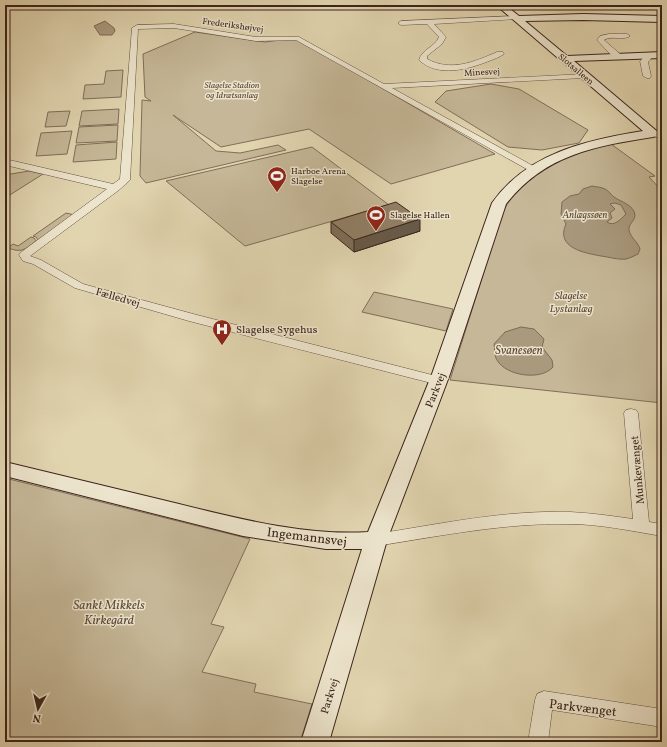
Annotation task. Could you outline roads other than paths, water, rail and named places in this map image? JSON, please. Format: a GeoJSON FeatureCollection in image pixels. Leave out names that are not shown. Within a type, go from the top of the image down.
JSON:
{"type":"FeatureCollection","features":[{"type":"Feature","properties":{"kind":"street"},"geometry":{"type":"LineString","coordinates":[[33,6],[128,5]]}},
{"type":"Feature","properties":{"kind":"street"},"geometry":{"type":"LineString","coordinates":[[340,5],[500,6]]}},
{"type":"Feature","properties":{"kind":"street","name":"Slotsalleen"},"geometry":{"type":"LineString","coordinates":[[500,6],[583,76],[659,134]]}},
{"type":"Feature","properties":{"kind":"street"},"geometry":{"type":"LineString","coordinates":[[401,23],[573,17],[662,19]]}},
{"type":"Feature","properties":{"kind":"street"},"geometry":{"type":"LineString","coordinates":[[428,21],[443,37],[440,43],[424,55],[423,60],[426,63],[440,67],[469,66],[500,54]]}},
{"type":"Feature","properties":{"kind":"street","name":"Frederikshøjvej"},"geometry":{"type":"LineString","coordinates":[[116,188],[125,180],[126,175],[135,28],[137,27],[174,26],[256,40],[298,38],[532,169]]}},
{"type":"Feature","properties":{"kind":"street"},"geometry":{"type":"LineString","coordinates":[[617,56],[601,42],[601,38],[607,36],[627,36]]}},
{"type":"Feature","properties":{"kind":"street"},"geometry":{"type":"LineString","coordinates":[[644,55],[647,59],[644,61],[647,76]]}},
{"type":"Feature","properties":{"kind":"street"},"geometry":{"type":"LineString","coordinates":[[564,60],[617,56],[662,55]]}},
{"type":"Feature","properties":{"kind":"street","name":"Minesvej"},"geometry":{"type":"LineString","coordinates":[[382,86],[583,76]]}},
{"type":"Feature","properties":{"kind":"street","name":"Parkvej"},"geometry":{"type":"LineString","coordinates":[[315,742],[376,540],[439,381],[499,203],[505,193],[519,178],[553,158],[581,148],[659,134]]}},
{"type":"Feature","properties":{"kind":"street"},"geometry":{"type":"LineString","coordinates":[[5,162],[116,188]]}},
{"type":"Feature","properties":{"kind":"street","name":"Fælledvej"},"geometry":{"type":"LineString","coordinates":[[116,188],[24,255],[28,259],[37,262],[79,286],[193,318],[439,381]]}},
{"type":"Feature","properties":{"kind":"street","name":"Munkevænget"},"geometry":{"type":"LineString","coordinates":[[631,413],[642,527]]}},
{"type":"Feature","properties":{"kind":"street","name":"Ingemannsvej"},"geometry":{"type":"LineString","coordinates":[[5,469],[242,528],[320,540],[348,542],[376,540],[479,524],[547,519],[588,519],[662,530]]}},
{"type":"Feature","properties":{"kind":"street","name":"Parkvænget"},"geometry":{"type":"LineString","coordinates":[[538,742],[544,700],[662,718]]}},
{"type":"Feature","properties":{"kind":"water"},"geometry":{"type":"Polygon","coordinates":[[[105,21],[114,28],[115,31],[112,35],[100,35],[94,26],[105,21]]]}},
{"type":"Feature","properties":{"kind":"water","name":"Anlægssøen"},"geometry":{"type":"Polygon","coordinates":[[[592,186],[603,188],[632,209],[635,217],[629,230],[640,249],[638,254],[626,259],[617,259],[580,251],[568,244],[565,239],[564,232],[566,224],[561,214],[562,202],[570,196],[579,194],[583,189],[592,186]],[[615,203],[610,204],[615,209],[610,213],[612,218],[607,222],[612,224],[615,223],[626,214],[621,205],[615,203]]]}},
{"type":"Feature","properties":{"kind":"water","name":"Svanesøen"},"geometry":{"type":"Polygon","coordinates":[[[521,327],[534,329],[544,339],[542,347],[552,360],[553,367],[548,371],[540,374],[524,375],[508,370],[497,360],[494,344],[505,332],[521,327]]]}},
{"type":"Feature","properties":{"kind":"place","name":"Harboe Arena Slagelse"},"geometry":{"type":"Point","coordinates":[277,193]}},
{"type":"Feature","properties":{"kind":"place","name":"Slagelse Hallen"},"geometry":{"type":"Point","coordinates":[376,232]}},
{"type":"Feature","properties":{"kind":"place","name":"Slagelse Sygehus"},"geometry":{"type":"Point","coordinates":[222,346]}},
{"type":"Feature","properties":{"kind":"park label","name":"Slagelse Stadion og Idrætsanlæg"},"geometry":{"type":"Point","coordinates":[232,90]}},
{"type":"Feature","properties":{"kind":"park label","name":"Slagelse Lystanlæg"},"geometry":{"type":"Point","coordinates":[571,301]}},
{"type":"Feature","properties":{"kind":"park label","name":"Sankt Mikkels Kirkegård"},"geometry":{"type":"Point","coordinates":[109,612]}}]}
